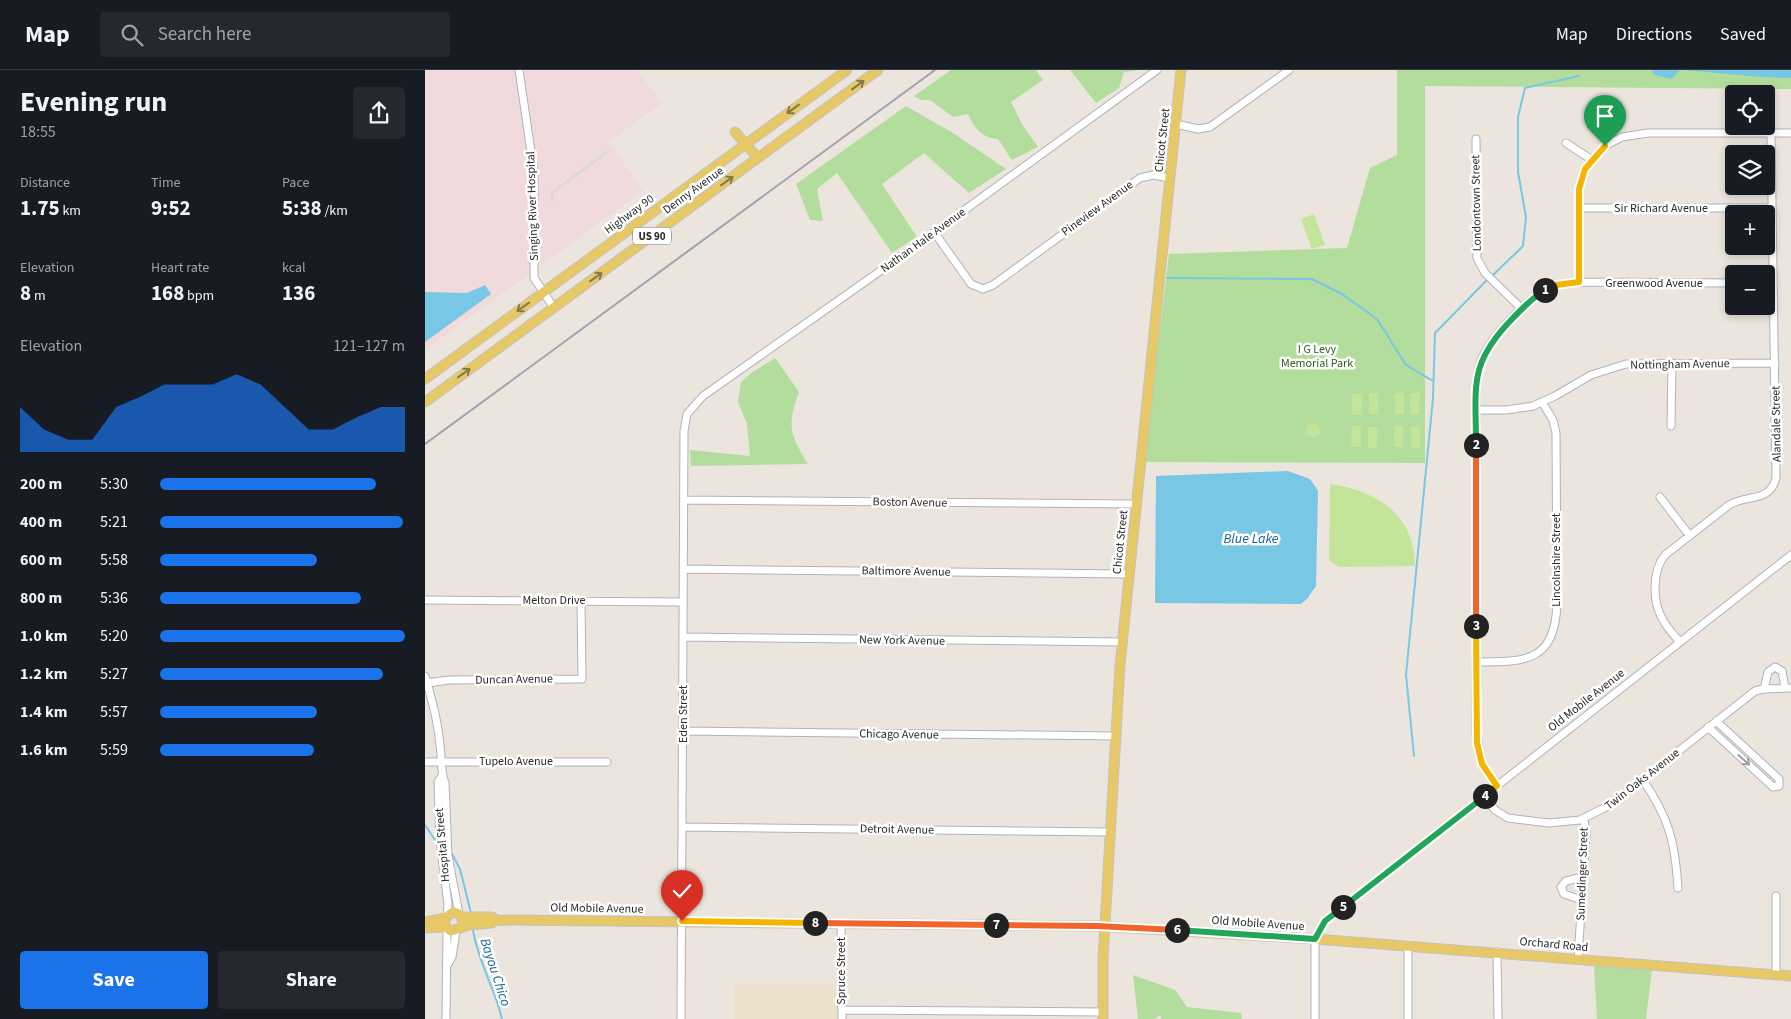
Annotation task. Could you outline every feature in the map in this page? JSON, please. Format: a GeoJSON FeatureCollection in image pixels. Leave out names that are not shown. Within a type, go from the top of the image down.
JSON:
{"type":"FeatureCollection","features":[{"type":"Feature","properties":{"kind":"main road","name":"Highway 90"},"geometry":{"type":"LineString","coordinates":[[425,379],[847,70]]}},
{"type":"Feature","properties":{"kind":"main road","name":"Denny Avenue"},"geometry":{"type":"LineString","coordinates":[[425,402],[878,70]]}},
{"type":"Feature","properties":{"kind":"main road","name":"Chicot Street"},"geometry":{"type":"LineString","coordinates":[[1103,1016],[1105,926],[1122,642],[1181,70]]}},
{"type":"Feature","properties":{"kind":"main road"},"geometry":{"type":"LineString","coordinates":[[735,132],[758,158]]}},
{"type":"Feature","properties":{"kind":"main road","name":"Old Mobile Avenue"},"geometry":{"type":"LineString","coordinates":[[450,925],[453,912],[461,916],[492,918],[496,920],[1105,926],[1315,939]]}},
{"type":"Feature","properties":{"kind":"main road"},"geometry":{"type":"LineString","coordinates":[[450,925],[463,923],[461,916]]}},
{"type":"Feature","properties":{"kind":"main road","name":"Old Mobile Avenue"},"geometry":{"type":"LineString","coordinates":[[425,928],[493,923],[496,920]]}},
{"type":"Feature","properties":{"kind":"main road","name":"Old Mobile Avenue"},"geometry":{"type":"LineString","coordinates":[[425,922],[450,925]]}},
{"type":"Feature","properties":{"kind":"main road","name":"Orchard Road"},"geometry":{"type":"LineString","coordinates":[[1315,939],[1791,976]]}},
{"type":"Feature","properties":{"kind":"street","name":"Singing River Hospital"},"geometry":{"type":"LineString","coordinates":[[519,70],[534,172],[534,278],[554,308]]}},
{"type":"Feature","properties":{"kind":"street","name":"Nathan Hale Avenue"},"geometry":{"type":"LineString","coordinates":[[690,409],[711,390],[934,232],[1157,70]]}},
{"type":"Feature","properties":{"kind":"street"},"geometry":{"type":"LineString","coordinates":[[1176,124],[1198,129],[1210,127],[1289,70]]}},
{"type":"Feature","properties":{"kind":"street"},"geometry":{"type":"LineString","coordinates":[[1775,133],[1791,133]]}},
{"type":"Feature","properties":{"kind":"street"},"geometry":{"type":"LineString","coordinates":[[1579,282],[1579,208],[1583,175],[1592,160],[1605,146],[1630,135],[1725,134]]}},
{"type":"Feature","properties":{"kind":"street","name":"Alandale Street"},"geometry":{"type":"LineString","coordinates":[[1771,135],[1772,205]]}},
{"type":"Feature","properties":{"kind":"street","name":"Londontown Street"},"geometry":{"type":"LineString","coordinates":[[1475,139],[1477,258],[1485,273],[1522,309]]}},
{"type":"Feature","properties":{"kind":"street"},"geometry":{"type":"LineString","coordinates":[[1566,143],[1592,160]]}},
{"type":"Feature","properties":{"kind":"street","name":"Pineview Avenue"},"geometry":{"type":"LineString","coordinates":[[934,232],[965,276],[979,289],[993,285],[1140,178],[1153,175],[1170,178]]}},
{"type":"Feature","properties":{"kind":"street","name":"Sir Richard Avenue"},"geometry":{"type":"LineString","coordinates":[[1579,208],[1725,208]]}},
{"type":"Feature","properties":{"kind":"street","name":"Greenwood Avenue"},"geometry":{"type":"LineString","coordinates":[[1497,786],[1482,764],[1477,743],[1476,410],[1478,371],[1484,354],[1495,336],[1536,296],[1549,288],[1579,282],[1725,283]]}},
{"type":"Feature","properties":{"kind":"street","name":"Alandale Street"},"geometry":{"type":"LineString","coordinates":[[1680,642],[1660,614],[1656,571],[1665,555],[1729,504],[1762,496],[1772,488],[1775,482],[1775,363],[1772,315]]}},
{"type":"Feature","properties":{"kind":"street"},"geometry":{"type":"LineString","coordinates":[[1671,363],[1671,426]]}},
{"type":"Feature","properties":{"kind":"street","name":"Nottingham Avenue"},"geometry":{"type":"LineString","coordinates":[[1476,410],[1507,410],[1542,402],[1604,369],[1626,364],[1775,363]]}},
{"type":"Feature","properties":{"kind":"street","name":"Lincolnshire Street"},"geometry":{"type":"LineString","coordinates":[[1477,662],[1515,662],[1531,658],[1544,648],[1555,628],[1557,603],[1556,433],[1553,420],[1542,402]]}},
{"type":"Feature","properties":{"kind":"street","name":"Eden Street"},"geometry":{"type":"LineString","coordinates":[[681,1019],[684,431],[690,409]]}},
{"type":"Feature","properties":{"kind":"street"},"geometry":{"type":"LineString","coordinates":[[1659,497],[1690,536]]}},
{"type":"Feature","properties":{"kind":"street","name":"Boston Avenue"},"geometry":{"type":"LineString","coordinates":[[684,500],[1136,504]]}},
{"type":"Feature","properties":{"kind":"street","name":"Old Mobile Avenue"},"geometry":{"type":"LineString","coordinates":[[1315,939],[1325,921],[1791,555]]}},
{"type":"Feature","properties":{"kind":"street","name":"Baltimore Avenue"},"geometry":{"type":"LineString","coordinates":[[683,569],[1129,574]]}},
{"type":"Feature","properties":{"kind":"street","name":"Melton Drive"},"geometry":{"type":"LineString","coordinates":[[425,600],[683,602]]}},
{"type":"Feature","properties":{"kind":"street","name":"Duncan Avenue"},"geometry":{"type":"LineString","coordinates":[[426,680],[582,679],[581,600]]}},
{"type":"Feature","properties":{"kind":"street","name":"New York Avenue"},"geometry":{"type":"LineString","coordinates":[[683,637],[1122,642]]}},
{"type":"Feature","properties":{"kind":"street"},"geometry":{"type":"LineString","coordinates":[[1775,667],[1782,672],[1788,688],[1764,688],[1768,672],[1775,667]]}},
{"type":"Feature","properties":{"kind":"street","name":"Hospital Street"},"geometry":{"type":"LineString","coordinates":[[426,680],[436,714],[442,776],[445,783],[448,856],[461,916]]}},
{"type":"Feature","properties":{"kind":"street","name":"Twin Oaks Avenue"},"geometry":{"type":"LineString","coordinates":[[1484,796],[1501,814],[1515,820],[1559,824],[1584,819],[1610,805],[1716,721],[1749,696],[1764,688]]}},
{"type":"Feature","properties":{"kind":"street"},"geometry":{"type":"LineString","coordinates":[[1708,728],[1773,787],[1779,786],[1779,779],[1716,721]]}},
{"type":"Feature","properties":{"kind":"street","name":"Chicago Avenue"},"geometry":{"type":"LineString","coordinates":[[683,731],[1115,736]]}},
{"type":"Feature","properties":{"kind":"street","name":"Tupelo Avenue"},"geometry":{"type":"LineString","coordinates":[[425,762],[607,762]]}},
{"type":"Feature","properties":{"kind":"street","name":"Hospital Street"},"geometry":{"type":"LineString","coordinates":[[442,776],[438,782],[440,842],[450,925],[445,959],[448,964],[446,1019]]}},
{"type":"Feature","properties":{"kind":"street"},"geometry":{"type":"LineString","coordinates":[[1642,779],[1655,798],[1669,825],[1675,849],[1678,888]]}},
{"type":"Feature","properties":{"kind":"street","name":"Sumedinger Street"},"geometry":{"type":"LineString","coordinates":[[1578,959],[1587,833],[1584,819]]}},
{"type":"Feature","properties":{"kind":"street","name":"Detroit Avenue"},"geometry":{"type":"LineString","coordinates":[[683,827],[1111,832]]}},
{"type":"Feature","properties":{"kind":"street"},"geometry":{"type":"LineString","coordinates":[[1581,900],[1564,894],[1561,887],[1566,881],[1583,877]]}},
{"type":"Feature","properties":{"kind":"street"},"geometry":{"type":"LineString","coordinates":[[1776,896],[1776,975]]}},
{"type":"Feature","properties":{"kind":"street","name":"Spruce Street"},"geometry":{"type":"LineString","coordinates":[[841,923],[842,1019]]}},
{"type":"Feature","properties":{"kind":"street"},"geometry":{"type":"LineString","coordinates":[[1315,939],[1315,1019]]}},
{"type":"Feature","properties":{"kind":"street"},"geometry":{"type":"LineString","coordinates":[[1408,946],[1408,1019]]}},
{"type":"Feature","properties":{"kind":"street"},"geometry":{"type":"LineString","coordinates":[[1497,952],[1497,1019]]}},
{"type":"Feature","properties":{"kind":"street"},"geometry":{"type":"LineString","coordinates":[[841,1010],[1103,1016]]}},
{"type":"Feature","properties":{"kind":"shaded area"},"geometry":{"type":"Polygon","coordinates":[[[425,70],[637,70],[662,103],[609,142],[643,191],[425,350],[425,70]]]}},
{"type":"Feature","properties":{"kind":"shaded area"},"geometry":{"type":"Polygon","coordinates":[[[607,150],[608,153],[554,193],[553,201],[551,201],[551,192],[607,150]]]}},
{"type":"Feature","properties":{"kind":"shaded area"},"geometry":{"type":"Polygon","coordinates":[[[734,984],[837,985],[837,1019],[734,1019],[734,984]]]}},
{"type":"Feature","properties":{"kind":"green space"},"geometry":{"type":"Polygon","coordinates":[[[951,70],[1036,70],[1043,80],[1011,102],[1023,126],[1038,147],[1012,160],[998,139],[987,137],[979,131],[968,114],[953,117],[930,100],[921,100],[914,96],[951,70]]]}},
{"type":"Feature","properties":{"kind":"green space"},"geometry":{"type":"Polygon","coordinates":[[[1070,70],[1140,70],[1124,72],[1119,88],[1096,103],[1070,70]]]}},
{"type":"Feature","properties":{"kind":"green space","name":"I G Levy Memorial Park"},"geometry":{"type":"Polygon","coordinates":[[[1397,70],[1791,70],[1791,89],[1775,89],[1775,85],[1725,85],[1725,88],[1425,86],[1425,463],[1144,462],[1169,254],[1347,248],[1370,168],[1397,155],[1397,70]]]}},
{"type":"Feature","properties":{"kind":"green space"},"geometry":{"type":"Polygon","coordinates":[[[906,106],[953,133],[1006,169],[969,193],[924,153],[882,184],[917,237],[892,253],[837,173],[817,189],[823,221],[810,220],[796,184],[906,106]]]}},
{"type":"Feature","properties":{"kind":"green space"},"geometry":{"type":"Polygon","coordinates":[[[1314,214],[1325,245],[1312,249],[1301,219],[1314,214]]]}},
{"type":"Feature","properties":{"kind":"green space"},"geometry":{"type":"Polygon","coordinates":[[[775,358],[799,392],[793,413],[792,429],[797,445],[808,464],[691,466],[690,450],[750,456],[747,424],[738,402],[741,382],[751,373],[775,358]]]}},
{"type":"Feature","properties":{"kind":"green space"},"geometry":{"type":"Polygon","coordinates":[[[1369,393],[1378,393],[1378,414],[1369,414],[1369,393]]]}},
{"type":"Feature","properties":{"kind":"green space"},"geometry":{"type":"Polygon","coordinates":[[[1395,393],[1404,393],[1404,414],[1395,414],[1395,393]]]}},
{"type":"Feature","properties":{"kind":"green space"},"geometry":{"type":"Polygon","coordinates":[[[1410,393],[1420,393],[1419,414],[1410,414],[1410,393]]]}},
{"type":"Feature","properties":{"kind":"green space"},"geometry":{"type":"Polygon","coordinates":[[[1352,394],[1362,394],[1362,415],[1352,415],[1352,394]]]}},
{"type":"Feature","properties":{"kind":"green space"},"geometry":{"type":"Polygon","coordinates":[[[1313,423],[1318,425],[1320,430],[1318,435],[1313,437],[1308,435],[1306,430],[1308,425],[1313,423]]]}},
{"type":"Feature","properties":{"kind":"green space"},"geometry":{"type":"Polygon","coordinates":[[[1352,426],[1361,426],[1361,447],[1351,447],[1352,426]]]}},
{"type":"Feature","properties":{"kind":"green space"},"geometry":{"type":"Polygon","coordinates":[[[1394,426],[1403,426],[1403,447],[1394,447],[1394,426]]]}},
{"type":"Feature","properties":{"kind":"green space"},"geometry":{"type":"Polygon","coordinates":[[[1368,427],[1378,427],[1377,448],[1368,448],[1368,427]]]}},
{"type":"Feature","properties":{"kind":"green space"},"geometry":{"type":"Polygon","coordinates":[[[1411,427],[1420,427],[1420,448],[1411,448],[1411,427]]]}},
{"type":"Feature","properties":{"kind":"green space"},"geometry":{"type":"Polygon","coordinates":[[[1330,484],[1363,492],[1390,508],[1400,519],[1408,533],[1413,548],[1415,566],[1339,567],[1329,561],[1330,484]]]}},
{"type":"Feature","properties":{"kind":"green space"},"geometry":{"type":"Polygon","coordinates":[[[1594,965],[1652,969],[1646,1019],[1597,1019],[1594,965]]]}},
{"type":"Feature","properties":{"kind":"green space"},"geometry":{"type":"Polygon","coordinates":[[[1133,975],[1175,990],[1187,1007],[1241,1013],[1242,1019],[1161,1019],[1160,1015],[1155,1019],[1138,1019],[1133,975]]]}},
{"type":"Feature","properties":{"kind":"water"},"geometry":{"type":"Polygon","coordinates":[[[1652,70],[1680,70],[1671,79],[1655,75],[1652,70]]]}},
{"type":"Feature","properties":{"kind":"water"},"geometry":{"type":"Polygon","coordinates":[[[1680,70],[1791,70],[1791,78],[1763,77],[1680,70]]]}},
{"type":"Feature","properties":{"kind":"water"},"geometry":{"type":"Polygon","coordinates":[[[485,285],[491,294],[425,342],[425,292],[467,293],[485,285]]]}},
{"type":"Feature","properties":{"kind":"water","name":"Blue Lake"},"geometry":{"type":"Polygon","coordinates":[[[1288,471],[1310,479],[1318,491],[1316,586],[1307,599],[1301,604],[1155,603],[1156,476],[1288,471]]]}},
{"type":"Feature","properties":{"kind":"waterway"},"geometry":{"type":"LineString","coordinates":[[1492,276],[1523,246],[1526,217],[1518,172],[1518,117],[1525,88],[1579,76]]}},
{"type":"Feature","properties":{"kind":"waterway"},"geometry":{"type":"LineString","coordinates":[[1167,278],[1312,279],[1342,294],[1377,319],[1406,365],[1433,381]]}},
{"type":"Feature","properties":{"kind":"waterway"},"geometry":{"type":"LineString","coordinates":[[1414,756],[1406,675],[1433,398],[1435,333],[1488,279]]}},
{"type":"Feature","properties":{"kind":"waterway","name":"Bayou Chico"},"geometry":{"type":"LineString","coordinates":[[425,825],[435,840]]}},
{"type":"Feature","properties":{"kind":"waterway","name":"Bayou Chico"},"geometry":{"type":"LineString","coordinates":[[452,854],[460,869],[471,913]]}},
{"type":"Feature","properties":{"kind":"waterway","name":"Bayou Chico"},"geometry":{"type":"LineString","coordinates":[[473,930],[475,942],[502,1019]]}},
{"type":"Feature","properties":{"kind":"railway"},"geometry":{"type":"LineString","coordinates":[[425,444],[935,70]]}},
{"type":"Feature","properties":{"kind":"route"},"geometry":{"type":"LineString","coordinates":[[682,921],[1096,926],[1315,939],[1325,921],[1497,786],[1482,764],[1476,733],[1476,410],[1478,371],[1480,362],[1495,336],[1536,296],[1556,285],[1579,282],[1579,189],[1585,169],[1605,146]]}}]}
